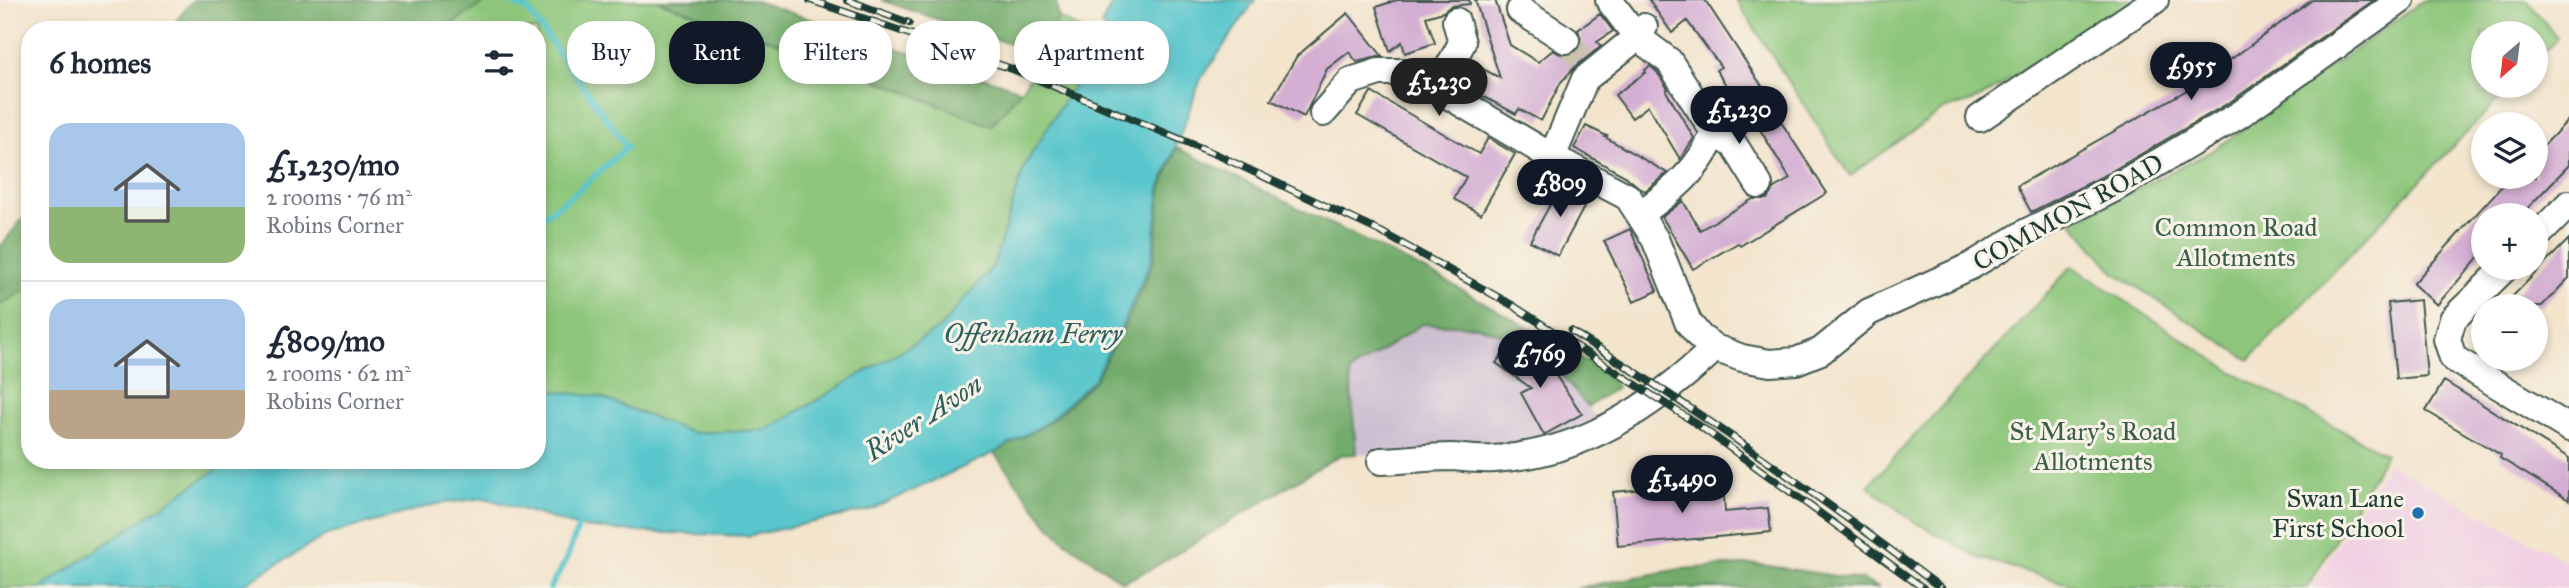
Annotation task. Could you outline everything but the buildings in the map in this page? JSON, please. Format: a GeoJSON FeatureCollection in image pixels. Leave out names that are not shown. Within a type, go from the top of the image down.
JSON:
{"type":"FeatureCollection","features":[{"type":"Feature","properties":{"kind":"street"},"geometry":{"type":"LineString","coordinates":[[1609,0],[1668,61],[1714,132],[1734,145],[1759,186]]}},
{"type":"Feature","properties":{"kind":"street"},"geometry":{"type":"LineString","coordinates":[[1980,118],[2155,0]]}},
{"type":"Feature","properties":{"kind":"street","name":"COMMON ROAD"},"geometry":{"type":"LineString","coordinates":[[1715,348],[1742,358],[1770,363],[1796,361],[1821,351],[1869,313],[1971,266],[2025,233],[2113,189],[2239,115],[2402,0]]}},
{"type":"Feature","properties":{"kind":"street"},"geometry":{"type":"LineString","coordinates":[[1520,10],[1580,57],[1585,79],[1552,157]]}},
{"type":"Feature","properties":{"kind":"street"},"geometry":{"type":"LineString","coordinates":[[1437,89],[1462,43],[1457,21]]}},
{"type":"Feature","properties":{"kind":"street"},"geometry":{"type":"LineString","coordinates":[[1580,57],[1641,32]]}},
{"type":"Feature","properties":{"kind":"street"},"geometry":{"type":"LineString","coordinates":[[1323,113],[1351,81],[1380,72],[1404,72],[1552,157],[1628,197],[1655,239],[1688,322],[1700,337],[1715,348],[1680,381],[1631,416],[1569,445],[1493,459],[1448,457],[1381,461]]}},
{"type":"Feature","properties":{"kind":"street"},"geometry":{"type":"LineString","coordinates":[[1640,214],[1678,186],[1708,150],[1714,132]]}},
{"type":"Feature","properties":{"kind":"street"},"geometry":{"type":"LineString","coordinates":[[2548,225],[2569,204]]}},
{"type":"Feature","properties":{"kind":"street"},"geometry":{"type":"LineString","coordinates":[[2493,280],[2453,319],[2447,340],[2453,358],[2569,428]]}},
{"type":"Feature","properties":{"kind":"shaded area"},"geometry":{"type":"Polygon","coordinates":[[[1422,324],[1477,326],[1513,338],[1546,358],[1596,418],[1568,432],[1520,446],[1356,454],[1350,372],[1422,324]]]}},
{"type":"Feature","properties":{"kind":"shaded area","name":"Swan Lane First School"},"geometry":{"type":"Polygon","coordinates":[[[2388,463],[2569,563],[2569,588],[2311,588],[2388,463]]]}},
{"type":"Feature","properties":{"kind":"green space"},"geometry":{"type":"Polygon","coordinates":[[[193,0],[485,0],[456,21],[176,21],[193,0]]]}},
{"type":"Feature","properties":{"kind":"green space"},"geometry":{"type":"Polygon","coordinates":[[[485,0],[656,0],[716,21],[669,21],[669,84],[765,84],[765,38],[779,43],[779,84],[892,84],[892,68],[906,71],[906,84],[986,84],[1021,90],[1025,84],[1075,84],[1025,165],[993,266],[940,328],[766,430],[692,433],[600,397],[546,390],[546,21],[456,21],[485,0]]]}},
{"type":"Feature","properties":{"kind":"green space"},"geometry":{"type":"Polygon","coordinates":[[[656,0],[753,0],[816,21],[779,21],[779,43],[765,38],[765,21],[716,21],[656,0]]]}},
{"type":"Feature","properties":{"kind":"green space"},"geometry":{"type":"Polygon","coordinates":[[[881,0],[1056,0],[1058,17],[1057,21],[1014,21],[1014,45],[1000,41],[1000,21],[942,21],[881,0]]]}},
{"type":"Feature","properties":{"kind":"green space"},"geometry":{"type":"Polygon","coordinates":[[[1736,0],[2140,0],[1978,99],[1941,111],[1850,176],[1736,0]]]}},
{"type":"Feature","properties":{"kind":"green space","name":"Common Road Allotments"},"geometry":{"type":"Polygon","coordinates":[[[2424,0],[2527,0],[2544,21],[2471,21],[2471,98],[2500,98],[2486,112],[2471,112],[2471,128],[2249,360],[2115,273],[2072,222],[2212,151],[2424,0]]]}},
{"type":"Feature","properties":{"kind":"green space","name":"Common Road Allotments"},"geometry":{"type":"Polygon","coordinates":[[[2548,27],[2557,38],[2548,47],[2548,27]]]}},
{"type":"Feature","properties":{"kind":"green space"},"geometry":{"type":"Polygon","coordinates":[[[892,47],[906,51],[906,84],[1000,83],[1021,90],[991,126],[886,84],[892,84],[892,47]]]}},
{"type":"Feature","properties":{"kind":"green space"},"geometry":{"type":"Polygon","coordinates":[[[1177,148],[1444,280],[1608,373],[1617,387],[1588,407],[1546,358],[1513,338],[1477,326],[1422,324],[1350,372],[1356,454],[1340,455],[1151,569],[1123,582],[1066,542],[1047,523],[994,453],[1050,422],[1095,380],[1126,323],[1154,259],[1161,190],[1177,148]]]}},
{"type":"Feature","properties":{"kind":"green space"},"geometry":{"type":"Polygon","coordinates":[[[21,220],[21,292],[0,305],[0,247],[21,220]]]}},
{"type":"Feature","properties":{"kind":"green space","name":"St Mary's Road Allotments"},"geometry":{"type":"Polygon","coordinates":[[[2072,266],[2233,372],[2386,454],[2307,588],[2082,588],[1980,558],[1910,519],[1868,486],[2072,266]]]}},
{"type":"Feature","properties":{"kind":"green space"},"geometry":{"type":"Polygon","coordinates":[[[21,292],[21,469],[218,469],[40,588],[0,588],[0,305],[21,292]]]}},
{"type":"Feature","properties":{"kind":"green space"},"geometry":{"type":"Polygon","coordinates":[[[1756,564],[1862,580],[1879,588],[1577,588],[1680,569],[1756,564]]]}},
{"type":"Feature","properties":{"kind":"water","name":"Offenham Ferry"},"geometry":{"type":"Polygon","coordinates":[[[1114,0],[1255,0],[1201,79],[1160,189],[1152,258],[1124,322],[1094,379],[1049,421],[994,453],[870,510],[748,536],[579,527],[485,498],[437,504],[327,535],[237,588],[40,588],[218,469],[546,469],[546,390],[600,397],[692,433],[766,430],[940,328],[993,266],[1025,165],[1074,84],[1169,84],[1169,21],[1103,21],[1114,0]]]}},
{"type":"Feature","properties":{"kind":"waterway"},"geometry":{"type":"LineString","coordinates":[[507,0],[528,10],[536,21]]}},
{"type":"Feature","properties":{"kind":"waterway"},"geometry":{"type":"LineString","coordinates":[[546,35],[627,147],[573,195],[546,214]]}},
{"type":"Feature","properties":{"kind":"waterway"},"geometry":{"type":"LineString","coordinates":[[550,588],[566,560],[581,520]]}},
{"type":"Feature","properties":{"kind":"tunnel"},"geometry":{"type":"LineString","coordinates":[[1566,40],[1581,59]]}},
{"type":"Feature","properties":{"kind":"railway"},"geometry":{"type":"LineString","coordinates":[[810,0],[1015,70],[1220,156],[1381,232],[1512,305],[1697,424],[1923,588]]}},
{"type":"Feature","properties":{"kind":"railway"},"geometry":{"type":"LineString","coordinates":[[847,0],[906,22]]}},
{"type":"Feature","properties":{"kind":"railway"},"geometry":{"type":"LineString","coordinates":[[1571,331],[1759,455],[1941,588]]}},
{"type":"Feature","properties":{"kind":"place","name":"Swan Lane First School"},"geometry":{"type":"Point","coordinates":[2418,513]}},
{"type":"Feature","properties":{"kind":"water label","name":"River Avon"},"geometry":{"type":"Point","coordinates":[923,417]}}]}
